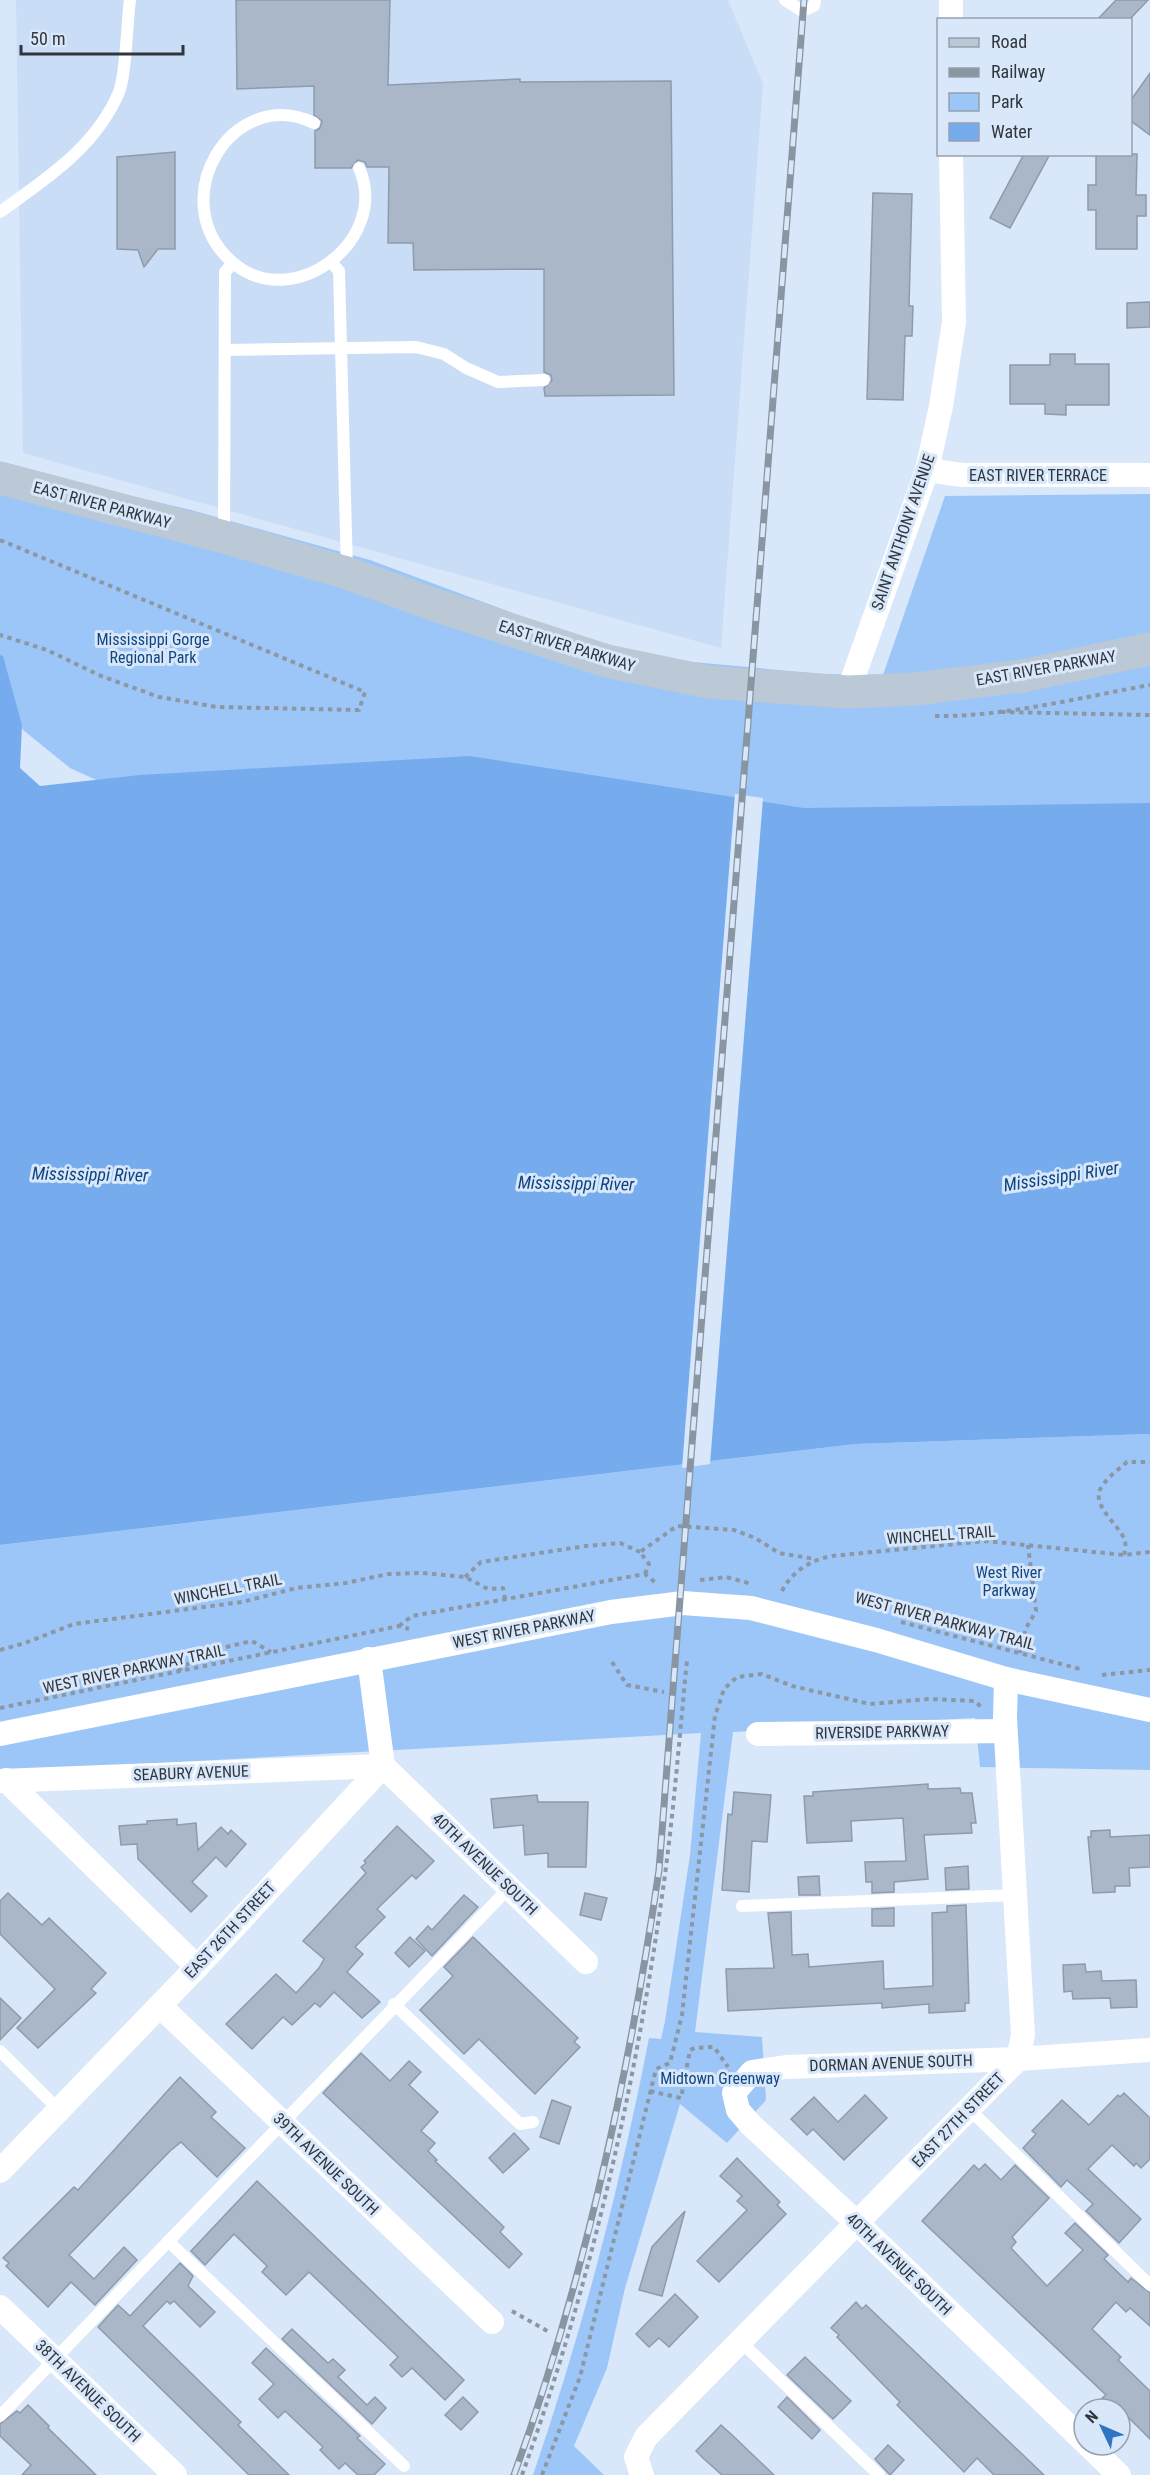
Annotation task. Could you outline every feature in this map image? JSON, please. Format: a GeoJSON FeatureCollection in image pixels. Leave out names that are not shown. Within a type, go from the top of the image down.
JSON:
{"type":"FeatureCollection","features":[{"type":"Feature","properties":{"kind":"street"},"geometry":{"type":"LineString","coordinates":[[951,0],[951,18]]}},
{"type":"Feature","properties":{"kind":"street","name":"SAINT ANTHONY AVENUE"},"geometry":{"type":"LineString","coordinates":[[848,692],[927,470],[940,406],[954,322],[951,156]]}},
{"type":"Feature","properties":{"kind":"street","name":"EAST RIVER TERRACE"},"geometry":{"type":"LineString","coordinates":[[927,470],[962,475],[1150,475]]}},
{"type":"Feature","properties":{"kind":"street","name":"EAST RIVER PARKWAY"},"geometry":{"type":"LineString","coordinates":[[0,478],[224,537],[347,573],[435,605],[607,661],[708,682],[848,692],[915,689],[1022,676],[1150,649]]}},
{"type":"Feature","properties":{"kind":"street","name":"WEST RIVER PARKWAY"},"geometry":{"type":"LineString","coordinates":[[0,1734],[611,1611],[683,1603],[751,1608],[876,1640],[1005,1679],[1150,1710]]}},
{"type":"Feature","properties":{"kind":"street"},"geometry":{"type":"LineString","coordinates":[[369,1659],[383,1766]]}},
{"type":"Feature","properties":{"kind":"street","name":"EAST 27TH STREET"},"geometry":{"type":"LineString","coordinates":[[639,2466],[646,2437],[1018,2059],[1023,2035],[1005,1731],[1005,1679]]}},
{"type":"Feature","properties":{"kind":"street","name":"RIVERSIDE PARKWAY"},"geometry":{"type":"LineString","coordinates":[[758,1734],[1005,1731]]}},
{"type":"Feature","properties":{"kind":"street","name":"SEABURY AVENUE"},"geometry":{"type":"LineString","coordinates":[[3,1780],[383,1766]]}},
{"type":"Feature","properties":{"kind":"street","name":"40TH AVENUE SOUTH"},"geometry":{"type":"LineString","coordinates":[[383,1766],[586,1962]]}},
{"type":"Feature","properties":{"kind":"street","name":"EAST 26TH STREET"},"geometry":{"type":"LineString","coordinates":[[0,2171],[197,1967],[383,1766]]}},
{"type":"Feature","properties":{"kind":"street"},"geometry":{"type":"LineString","coordinates":[[3,1780],[197,1967]]}},
{"type":"Feature","properties":{"kind":"street","name":"39TH AVENUE SOUTH"},"geometry":{"type":"LineString","coordinates":[[160,2006],[281,2122],[501,2316]]}},
{"type":"Feature","properties":{"kind":"street","name":"DORMAN AVENUE SOUTH"},"geometry":{"type":"LineString","coordinates":[[735,2073],[786,2067],[1148,2052]]}},
{"type":"Feature","properties":{"kind":"street","name":"40TH AVENUE SOUTH"},"geometry":{"type":"LineString","coordinates":[[735,2073],[734,2093],[738,2110],[751,2125],[857,2223],[1072,2429]]}},
{"type":"Feature","properties":{"kind":"street","name":"38TH AVENUE SOUTH"},"geometry":{"type":"LineString","coordinates":[[0,2307],[175,2475]]}},
{"type":"Feature","properties":{"kind":"street"},"geometry":{"type":"LineString","coordinates":[[1100,2457],[1119,2475]]}},
{"type":"Feature","properties":{"kind":"lane"},"geometry":{"type":"LineString","coordinates":[[0,212],[66,165],[94,134],[120,91],[130,0]]}},
{"type":"Feature","properties":{"kind":"lane"},"geometry":{"type":"LineString","coordinates":[[785,0],[802,11],[814,6],[814,0]]}},
{"type":"Feature","properties":{"kind":"lane"},"geometry":{"type":"LineString","coordinates":[[314,123],[292,118],[271,117],[232,135],[217,151],[208,169],[203,190],[204,210],[208,231],[233,263],[262,276],[295,279],[332,263],[347,247],[366,208],[365,186],[359,168]]}},
{"type":"Feature","properties":{"kind":"lane"},"geometry":{"type":"LineString","coordinates":[[224,537],[225,272],[233,263]]}},
{"type":"Feature","properties":{"kind":"lane"},"geometry":{"type":"LineString","coordinates":[[332,263],[339,271],[347,573]]}},
{"type":"Feature","properties":{"kind":"lane"},"geometry":{"type":"LineString","coordinates":[[225,351],[416,347],[444,354],[466,368],[498,382],[544,380]]}},
{"type":"Feature","properties":{"kind":"lane"},"geometry":{"type":"LineString","coordinates":[[0,2416],[394,2004],[509,1888]]}},
{"type":"Feature","properties":{"kind":"lane"},"geometry":{"type":"LineString","coordinates":[[742,1906],[1015,1894]]}},
{"type":"Feature","properties":{"kind":"lane"},"geometry":{"type":"LineString","coordinates":[[394,2004],[520,2124],[533,2122]]}},
{"type":"Feature","properties":{"kind":"lane"},"geometry":{"type":"LineString","coordinates":[[0,2051],[59,2110]]}},
{"type":"Feature","properties":{"kind":"lane"},"geometry":{"type":"LineString","coordinates":[[969,2109],[1150,2285]]}},
{"type":"Feature","properties":{"kind":"lane"},"geometry":{"type":"LineString","coordinates":[[168,2241],[404,2466]]}},
{"type":"Feature","properties":{"kind":"lane"},"geometry":{"type":"LineString","coordinates":[[740,2342],[879,2475]]}},
{"type":"Feature","properties":{"kind":"path"},"geometry":{"type":"LineString","coordinates":[[0,540],[365,692],[359,710],[217,707],[159,696],[101,676],[48,650],[0,635]]}},
{"type":"Feature","properties":{"kind":"path"},"geometry":{"type":"LineString","coordinates":[[989,711],[1150,715]]}},
{"type":"Feature","properties":{"kind":"path"},"geometry":{"type":"LineString","coordinates":[[1124,1555],[1126,1542],[1102,1508],[1098,1497],[1101,1486],[1127,1462],[1150,1462]]}},
{"type":"Feature","properties":{"kind":"path","name":"WINCHELL TRAIL"},"geometry":{"type":"LineString","coordinates":[[640,1552],[677,1526],[734,1530],[755,1538],[778,1553],[815,1559],[986,1541],[1124,1555],[1150,1552]]}},
{"type":"Feature","properties":{"kind":"path"},"geometry":{"type":"LineString","coordinates":[[465,1577],[481,1562],[620,1543],[640,1552],[649,1564],[645,1574]]}},
{"type":"Feature","properties":{"kind":"path"},"geometry":{"type":"LineString","coordinates":[[1020,1653],[1026,1628],[1036,1611],[1028,1545]]}},
{"type":"Feature","properties":{"kind":"path"},"geometry":{"type":"LineString","coordinates":[[794,1594],[782,1591],[794,1576],[815,1559]]}},
{"type":"Feature","properties":{"kind":"path","name":"WINCHELL TRAIL"},"geometry":{"type":"LineString","coordinates":[[0,1650],[25,1643],[74,1623],[242,1602],[296,1588],[388,1574],[422,1573],[465,1577],[488,1589],[502,1588],[505,1599]]}},
{"type":"Feature","properties":{"kind":"path"},"geometry":{"type":"LineString","coordinates":[[399,1626],[412,1616],[645,1574],[658,1584]]}},
{"type":"Feature","properties":{"kind":"path","name":"WEST RIVER PARKWAY TRAIL"},"geometry":{"type":"LineString","coordinates":[[893,1620],[1082,1670]]}},
{"type":"Feature","properties":{"kind":"path","name":"WEST RIVER PARKWAY TRAIL"},"geometry":{"type":"LineString","coordinates":[[0,1708],[272,1653],[252,1641],[219,1648],[190,1661],[176,1672]]}},
{"type":"Feature","properties":{"kind":"path"},"geometry":{"type":"LineString","coordinates":[[522,2475],[551,2394],[600,2220],[640,2036],[662,1901],[687,1660]]}},
{"type":"Feature","properties":{"kind":"path"},"geometry":{"type":"LineString","coordinates":[[612,1662],[627,1685],[664,1692]]}},
{"type":"Feature","properties":{"kind":"path"},"geometry":{"type":"LineString","coordinates":[[1092,1673],[1101,1675],[1150,1670]]}},
{"type":"Feature","properties":{"kind":"path"},"geometry":{"type":"LineString","coordinates":[[542,2475],[580,2377],[656,2069],[670,2062],[682,2015],[714,1716],[724,1689],[737,1677],[762,1674],[792,1686],[870,1704],[930,1699],[975,1701]]}},
{"type":"Feature","properties":{"kind":"path"},"geometry":{"type":"LineString","coordinates":[[650,2091],[681,2098],[690,2050],[694,2048],[714,2047],[735,2073]]}},
{"type":"Feature","properties":{"kind":"path"},"geometry":{"type":"LineString","coordinates":[[501,2316],[549,2332]]}},
{"type":"Feature","properties":{"kind":"shaded area"},"geometry":{"type":"Polygon","coordinates":[[[16,0],[728,0],[763,84],[721,648],[23,453],[16,0]]]}},
{"type":"Feature","properties":{"kind":"green space","name":"Mississippi Gorge Regional Park"},"geometry":{"type":"Polygon","coordinates":[[[0,468],[28,472],[191,510],[370,560],[583,639],[671,660],[822,674],[883,675],[945,496],[1150,494],[1150,812],[815,823],[125,793],[70,768],[23,730],[0,672],[0,468]]]}},
{"type":"Feature","properties":{"kind":"green space","name":"West River Parkway"},"geometry":{"type":"Polygon","coordinates":[[[1150,1434],[1150,1770],[980,1767],[975,1718],[733,1732],[695,2032],[762,2037],[766,2100],[727,2143],[680,2104],[625,2288],[607,2368],[574,2446],[604,2475],[533,2475],[584,2313],[626,2149],[649,2038],[661,2039],[690,1855],[701,1733],[0,1772],[0,1545],[856,1444],[1150,1434]]]}},
{"type":"Feature","properties":{"kind":"water","name":"Mississippi River"},"geometry":{"type":"Polygon","coordinates":[[[0,655],[3,656],[22,725],[20,768],[40,786],[140,775],[470,756],[804,808],[1150,803],[1150,1434],[856,1444],[0,1545],[0,655]]]}},
{"type":"Feature","properties":{"kind":"pier"},"geometry":{"type":"Polygon","coordinates":[[[735,794],[763,798],[710,1464],[682,1468],[735,794]]]}},
{"type":"Feature","properties":{"kind":"building"},"geometry":{"type":"Polygon","coordinates":[[[236,0],[390,0],[388,85],[520,79],[520,82],[671,81],[674,395],[545,396],[544,388],[552,380],[551,375],[544,372],[544,269],[414,270],[413,243],[388,243],[389,167],[367,167],[365,162],[358,160],[351,168],[315,168],[315,131],[320,128],[322,121],[314,115],[314,86],[237,89],[236,0]]]}},
{"type":"Feature","properties":{"kind":"building"},"geometry":{"type":"Polygon","coordinates":[[[1116,0],[1148,0],[1131,18],[1099,18],[1116,0]]]}},
{"type":"Feature","properties":{"kind":"building"},"geometry":{"type":"Polygon","coordinates":[[[1150,73],[1150,135],[1132,122],[1132,99],[1150,73]]]}},
{"type":"Feature","properties":{"kind":"building"},"geometry":{"type":"Polygon","coordinates":[[[175,152],[175,249],[158,249],[144,267],[138,250],[117,249],[117,157],[175,152]]]}},
{"type":"Feature","properties":{"kind":"building"},"geometry":{"type":"Polygon","coordinates":[[[1137,154],[1136,195],[1146,195],[1146,216],[1137,216],[1137,249],[1096,249],[1096,210],[1088,210],[1088,185],[1096,185],[1096,156],[1137,154]]]}},
{"type":"Feature","properties":{"kind":"building"},"geometry":{"type":"Polygon","coordinates":[[[1023,156],[1049,156],[1010,228],[990,218],[1023,156]]]}},
{"type":"Feature","properties":{"kind":"building"},"geometry":{"type":"Polygon","coordinates":[[[873,193],[912,194],[909,306],[913,306],[912,336],[905,336],[903,400],[867,399],[873,193]]]}},
{"type":"Feature","properties":{"kind":"building"},"geometry":{"type":"Polygon","coordinates":[[[1150,302],[1150,327],[1127,328],[1127,303],[1150,302]]]}},
{"type":"Feature","properties":{"kind":"building"},"geometry":{"type":"Polygon","coordinates":[[[1050,354],[1075,354],[1075,364],[1109,364],[1109,405],[1066,405],[1066,415],[1045,414],[1045,404],[1010,404],[1010,365],[1050,365],[1050,354]]]}},
{"type":"Feature","properties":{"kind":"building"},"geometry":{"type":"Polygon","coordinates":[[[928,1784],[928,1789],[960,1788],[961,1793],[972,1793],[976,1823],[971,1823],[972,1833],[924,1835],[928,1879],[894,1882],[894,1892],[872,1893],[872,1882],[866,1882],[865,1862],[906,1861],[903,1818],[851,1821],[852,1841],[807,1843],[804,1796],[813,1796],[813,1792],[928,1784]]]}},
{"type":"Feature","properties":{"kind":"building"},"geometry":{"type":"Polygon","coordinates":[[[734,1792],[771,1795],[767,1842],[752,1841],[749,1892],[722,1890],[728,1814],[732,1815],[734,1792]]]}},
{"type":"Feature","properties":{"kind":"building"},"geometry":{"type":"Polygon","coordinates":[[[537,1795],[538,1802],[588,1802],[586,1867],[548,1867],[548,1853],[525,1855],[523,1825],[494,1828],[491,1799],[537,1795]]]}},
{"type":"Feature","properties":{"kind":"building"},"geometry":{"type":"Polygon","coordinates":[[[177,1819],[177,1825],[196,1823],[198,1850],[221,1827],[228,1834],[231,1830],[246,1844],[226,1867],[216,1857],[192,1882],[207,1896],[191,1912],[138,1859],[137,1844],[121,1845],[119,1826],[177,1819]]]}},
{"type":"Feature","properties":{"kind":"building"},"geometry":{"type":"Polygon","coordinates":[[[397,1826],[434,1861],[416,1879],[412,1875],[377,1909],[385,1917],[355,1947],[363,1954],[347,1972],[380,2002],[362,2018],[334,1992],[320,2007],[315,2003],[292,2025],[283,2017],[252,2049],[226,2024],[276,1974],[296,1993],[319,1968],[324,1959],[303,1941],[366,1873],[361,1867],[366,1863],[364,1861],[397,1826]]]}},
{"type":"Feature","properties":{"kind":"building"},"geometry":{"type":"Polygon","coordinates":[[[1110,1830],[1110,1837],[1150,1835],[1150,1867],[1129,1868],[1130,1886],[1115,1886],[1115,1892],[1093,1893],[1088,1837],[1091,1837],[1091,1831],[1110,1830]]]}},
{"type":"Feature","properties":{"kind":"building"},"geometry":{"type":"Polygon","coordinates":[[[968,1866],[969,1889],[946,1890],[945,1868],[968,1866]]]}},
{"type":"Feature","properties":{"kind":"building"},"geometry":{"type":"Polygon","coordinates":[[[819,1876],[820,1895],[799,1895],[798,1877],[819,1876]]]}},
{"type":"Feature","properties":{"kind":"building"},"geometry":{"type":"Polygon","coordinates":[[[8,1893],[42,1925],[49,1918],[106,1973],[91,1989],[96,1993],[38,2048],[17,2028],[55,1989],[0,1934],[0,1901],[8,1893]]]}},
{"type":"Feature","properties":{"kind":"building"},"geometry":{"type":"Polygon","coordinates":[[[585,1893],[607,1898],[601,1920],[580,1915],[585,1893]]]}},
{"type":"Feature","properties":{"kind":"building"},"geometry":{"type":"Polygon","coordinates":[[[464,1895],[478,1907],[432,1956],[416,1939],[428,1926],[432,1930],[464,1895]]]}},
{"type":"Feature","properties":{"kind":"building"},"geometry":{"type":"Polygon","coordinates":[[[966,1905],[969,2003],[965,2003],[965,2011],[929,2013],[929,2004],[882,2008],[882,2003],[728,2011],[726,1969],[774,1968],[768,1913],[791,1912],[792,1955],[808,1954],[809,1967],[883,1961],[884,1989],[933,1986],[932,1913],[947,1912],[947,1906],[966,1905]]]}},
{"type":"Feature","properties":{"kind":"building"},"geometry":{"type":"Polygon","coordinates":[[[894,1908],[894,1926],[872,1926],[872,1909],[894,1908]]]}},
{"type":"Feature","properties":{"kind":"building"},"geometry":{"type":"Polygon","coordinates":[[[410,1937],[425,1951],[409,1967],[395,1953],[410,1937]]]}},
{"type":"Feature","properties":{"kind":"building"},"geometry":{"type":"Polygon","coordinates":[[[473,1937],[578,2038],[574,2042],[580,2047],[535,2094],[479,2039],[464,2054],[420,2010],[453,1976],[444,1967],[473,1937]]]}},
{"type":"Feature","properties":{"kind":"building"},"geometry":{"type":"Polygon","coordinates":[[[1085,1964],[1086,1972],[1101,1971],[1102,1981],[1136,1980],[1137,2007],[1111,2008],[1110,1998],[1073,1999],[1072,1991],[1064,1992],[1063,1965],[1085,1964]]]}},
{"type":"Feature","properties":{"kind":"building"},"geometry":{"type":"Polygon","coordinates":[[[0,1998],[21,2018],[0,2040],[0,1998]]]}},
{"type":"Feature","properties":{"kind":"building"},"geometry":{"type":"Polygon","coordinates":[[[361,2053],[390,2081],[409,2061],[421,2072],[409,2085],[438,2112],[421,2131],[435,2143],[428,2151],[437,2160],[435,2161],[504,2227],[500,2232],[522,2254],[509,2268],[323,2093],[361,2053]]]}},
{"type":"Feature","properties":{"kind":"building"},"geometry":{"type":"Polygon","coordinates":[[[180,2077],[216,2112],[211,2117],[245,2148],[217,2177],[181,2142],[69,2255],[94,2279],[124,2247],[137,2260],[95,2305],[71,2282],[48,2307],[6,2266],[9,2263],[3,2258],[74,2187],[78,2190],[180,2077]]]}},
{"type":"Feature","properties":{"kind":"building"},"geometry":{"type":"Polygon","coordinates":[[[1124,2093],[1150,2118],[1150,2159],[1141,2168],[1136,2163],[1134,2166],[1112,2145],[1088,2169],[1141,2219],[1119,2243],[1086,2211],[1093,2204],[1067,2180],[1061,2187],[1023,2148],[1036,2134],[1032,2131],[1062,2100],[1089,2125],[1118,2095],[1120,2097],[1124,2093]]]}},
{"type":"Feature","properties":{"kind":"building"},"geometry":{"type":"Polygon","coordinates":[[[865,2095],[887,2118],[844,2160],[813,2129],[807,2135],[791,2119],[814,2097],[838,2122],[865,2095]]]}},
{"type":"Feature","properties":{"kind":"building"},"geometry":{"type":"Polygon","coordinates":[[[552,2100],[571,2107],[559,2144],[540,2137],[552,2100]]]}},
{"type":"Feature","properties":{"kind":"building"},"geometry":{"type":"Polygon","coordinates":[[[514,2133],[529,2149],[503,2173],[489,2158],[514,2133]]]}},
{"type":"Feature","properties":{"kind":"building"},"geometry":{"type":"Polygon","coordinates":[[[737,2158],[780,2202],[777,2205],[786,2214],[719,2282],[697,2261],[747,2210],[737,2201],[742,2196],[720,2176],[737,2158]]]}},
{"type":"Feature","properties":{"kind":"building"},"geometry":{"type":"Polygon","coordinates":[[[985,2164],[1001,2180],[1015,2165],[1049,2198],[1012,2237],[1016,2242],[1011,2248],[1047,2286],[1083,2250],[1065,2233],[1075,2223],[1108,2255],[1104,2259],[1128,2282],[1131,2278],[1150,2293],[1150,2326],[1130,2308],[1126,2312],[1116,2302],[1092,2329],[1121,2357],[1118,2360],[1150,2391],[1150,2439],[1132,2421],[1132,2397],[1103,2397],[1106,2395],[922,2221],[974,2165],[979,2170],[985,2164]]]}},
{"type":"Feature","properties":{"kind":"building"},"geometry":{"type":"Polygon","coordinates":[[[257,2181],[464,2380],[445,2400],[412,2368],[402,2377],[390,2365],[398,2357],[309,2272],[286,2295],[262,2272],[267,2266],[234,2234],[205,2265],[191,2251],[257,2181]]]}},
{"type":"Feature","properties":{"kind":"building"},"geometry":{"type":"Polygon","coordinates":[[[685,2211],[662,2296],[639,2290],[652,2247],[685,2211]]]}},
{"type":"Feature","properties":{"kind":"building"},"geometry":{"type":"Polygon","coordinates":[[[180,2263],[193,2276],[188,2286],[215,2312],[200,2327],[174,2301],[170,2304],[167,2301],[143,2326],[241,2422],[238,2425],[289,2475],[249,2475],[98,2327],[118,2305],[130,2316],[180,2263]]]}},
{"type":"Feature","properties":{"kind":"building"},"geometry":{"type":"Polygon","coordinates":[[[675,2294],[698,2317],[669,2347],[659,2338],[649,2347],[636,2334],[675,2294]]]}},
{"type":"Feature","properties":{"kind":"building"},"geometry":{"type":"Polygon","coordinates":[[[856,2302],[862,2309],[866,2305],[1044,2475],[994,2475],[977,2458],[964,2472],[897,2405],[900,2402],[831,2328],[856,2302]]]}},
{"type":"Feature","properties":{"kind":"building"},"geometry":{"type":"Polygon","coordinates":[[[292,2329],[328,2363],[333,2359],[345,2370],[338,2377],[367,2405],[375,2397],[386,2408],[372,2424],[282,2339],[292,2329]]]}},
{"type":"Feature","properties":{"kind":"building"},"geometry":{"type":"Polygon","coordinates":[[[266,2348],[360,2436],[357,2438],[385,2464],[374,2475],[358,2475],[345,2463],[339,2469],[320,2450],[323,2447],[285,2411],[278,2418],[259,2399],[274,2384],[252,2363],[266,2348]]]}},
{"type":"Feature","properties":{"kind":"building"},"geometry":{"type":"Polygon","coordinates":[[[805,2357],[851,2401],[833,2419],[787,2375],[805,2357]]]}},
{"type":"Feature","properties":{"kind":"building"},"geometry":{"type":"Polygon","coordinates":[[[463,2397],[478,2412],[461,2430],[445,2415],[463,2397]]]}},
{"type":"Feature","properties":{"kind":"building"},"geometry":{"type":"Polygon","coordinates":[[[787,2397],[820,2430],[812,2439],[778,2407],[787,2397]]]}},
{"type":"Feature","properties":{"kind":"building"},"geometry":{"type":"Polygon","coordinates":[[[28,2405],[96,2475],[22,2475],[31,2465],[0,2436],[0,2424],[17,2411],[20,2413],[28,2405]]]}},
{"type":"Feature","properties":{"kind":"building"},"geometry":{"type":"Polygon","coordinates":[[[721,2425],[774,2475],[722,2475],[704,2459],[696,2451],[721,2425]]]}},
{"type":"Feature","properties":{"kind":"building"},"geometry":{"type":"Polygon","coordinates":[[[888,2445],[904,2460],[890,2475],[875,2459],[888,2445]]]}},
{"type":"Feature","properties":{"kind":"railway"},"geometry":{"type":"LineString","coordinates":[[514,2475],[562,2327],[602,2176],[634,2024],[659,1870],[804,0]]}},
{"type":"Feature","properties":{"kind":"park label","name":"Midtown Greenway"},"geometry":{"type":"Point","coordinates":[720,2078]}}]}
